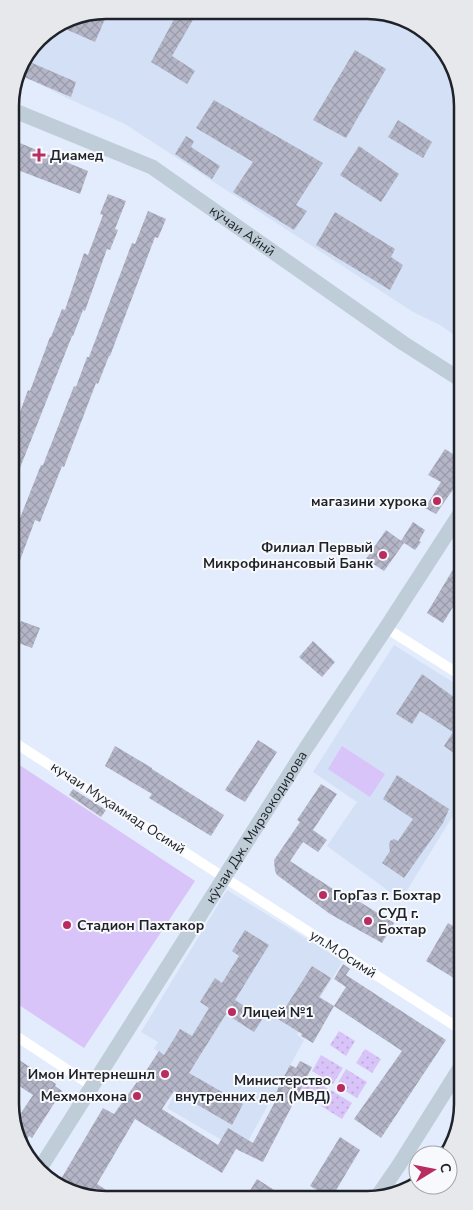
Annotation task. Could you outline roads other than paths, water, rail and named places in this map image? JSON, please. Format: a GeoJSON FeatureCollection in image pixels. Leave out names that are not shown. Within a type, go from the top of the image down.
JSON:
{"type":"FeatureCollection","features":[{"type":"Feature","properties":{"kind":"street","name":"кӯчаи Айнӣ"},"geometry":{"type":"LineString","coordinates":[[19,113],[152,168],[403,343],[454,376]]}},
{"type":"Feature","properties":{"kind":"street","name":"кӯчаи Дж. Мирзокодирова"},"geometry":{"type":"LineString","coordinates":[[42,1164],[306,748],[454,523]]}},
{"type":"Feature","properties":{"kind":"street"},"geometry":{"type":"LineString","coordinates":[[386,628],[454,671]]}},
{"type":"Feature","properties":{"kind":"street","name":"кучаи Муҳаммад Осимй"},"geometry":{"type":"LineString","coordinates":[[19,745],[224,877]]}},
{"type":"Feature","properties":{"kind":"street","name":"ул.М.Осимй"},"geometry":{"type":"LineString","coordinates":[[224,877],[454,1025]]}},
{"type":"Feature","properties":{"kind":"street"},"geometry":{"type":"LineString","coordinates":[[19,1038],[92,1086]]}},
{"type":"Feature","properties":{"kind":"street"},"geometry":{"type":"LineString","coordinates":[[381,1191],[399,1165],[454,1077]]}},
{"type":"Feature","properties":{"kind":"place","name":"Диамед"},"geometry":{"type":"Point","coordinates":[39,155]}},
{"type":"Feature","properties":{"kind":"place","name":"магазини хурока"},"geometry":{"type":"Point","coordinates":[437,501]}},
{"type":"Feature","properties":{"kind":"place","name":"Филиал Первый Микрофинансовый Банк"},"geometry":{"type":"Point","coordinates":[383,555]}},
{"type":"Feature","properties":{"kind":"place","name":"ГорГаз г. Бохтар"},"geometry":{"type":"Point","coordinates":[323,895]}},
{"type":"Feature","properties":{"kind":"place","name":"СУД г. Бохтар"},"geometry":{"type":"Point","coordinates":[368,921]}},
{"type":"Feature","properties":{"kind":"place","name":"Стадион Пахтакор"},"geometry":{"type":"Point","coordinates":[67,925]}},
{"type":"Feature","properties":{"kind":"place","name":"Лицей №1"},"geometry":{"type":"Point","coordinates":[232,1012]}},
{"type":"Feature","properties":{"kind":"place","name":"Имон Интернешнл"},"geometry":{"type":"Point","coordinates":[165,1074]}},
{"type":"Feature","properties":{"kind":"place","name":"Министерство внутренних дел (МВД)"},"geometry":{"type":"Point","coordinates":[341,1088]}},
{"type":"Feature","properties":{"kind":"place","name":"Мехмонхона"},"geometry":{"type":"Point","coordinates":[137,1096]}}]}
